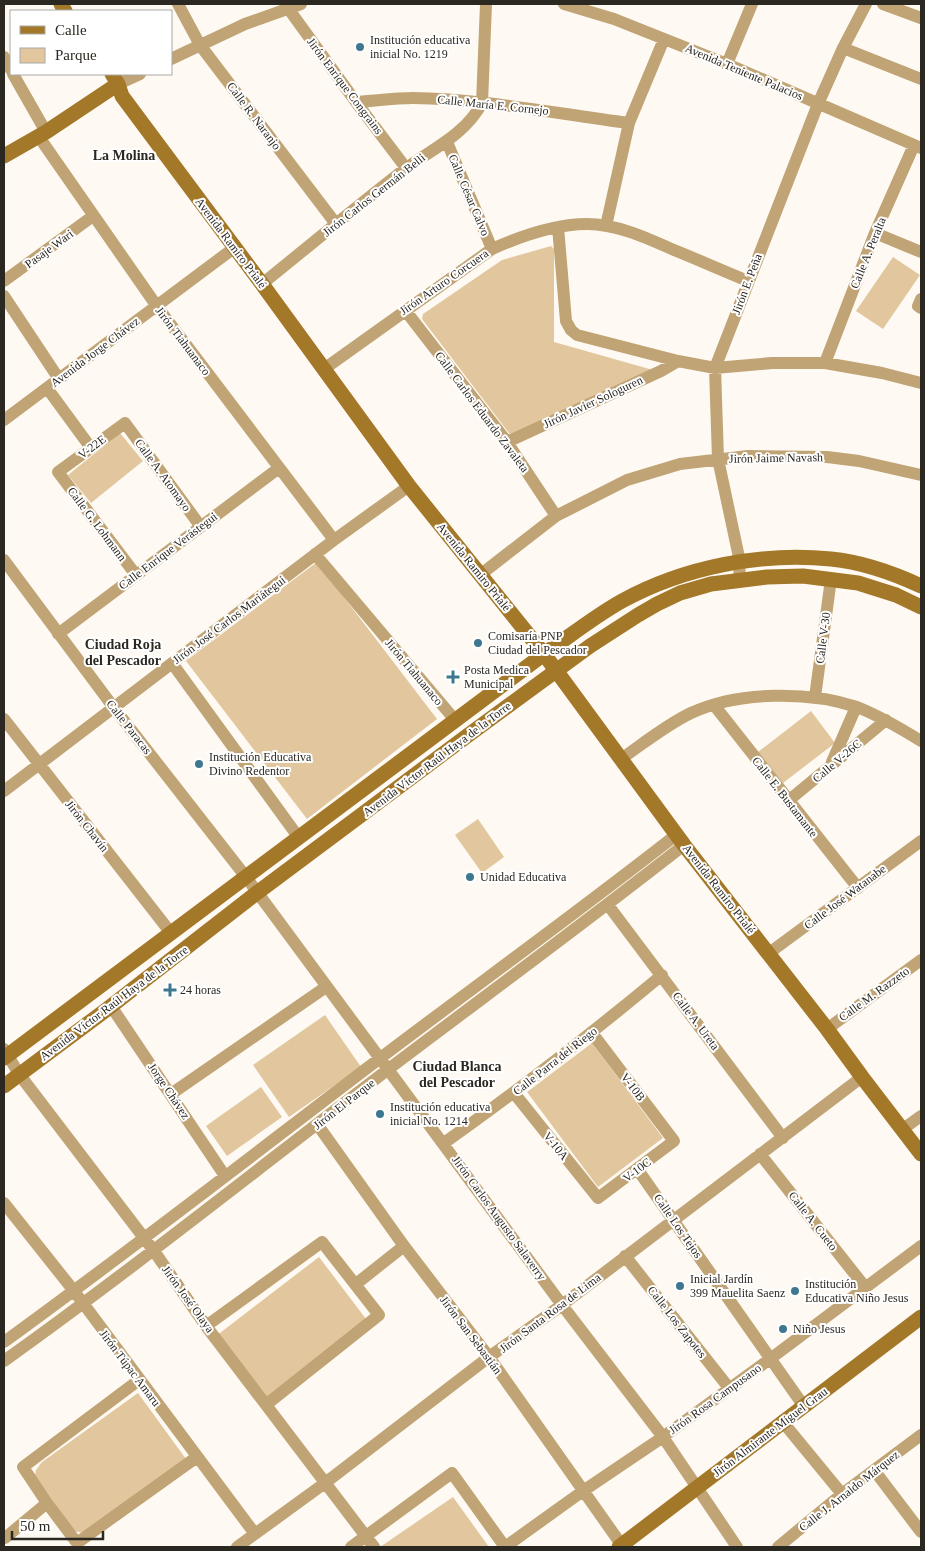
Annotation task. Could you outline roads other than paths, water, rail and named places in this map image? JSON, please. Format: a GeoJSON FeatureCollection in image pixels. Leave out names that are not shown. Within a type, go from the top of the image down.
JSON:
{"type":"FeatureCollection","features":[{"type":"Feature","properties":{"kind":"main road","name":"Avenida Ramiro Prialé"},"geometry":{"type":"LineString","coordinates":[[103,75],[116,86],[409,486],[544,654],[680,840],[828,1029],[921,1154]]}},
{"type":"Feature","properties":{"kind":"main road"},"geometry":{"type":"LineString","coordinates":[[4,156],[43,134],[116,86]]}},
{"type":"Feature","properties":{"kind":"main road","name":"Avenida Víctor Raúl Haya de la Torre"},"geometry":{"type":"LineString","coordinates":[[5,1054],[171,933],[544,654],[621,601],[649,587],[702,570],[740,562],[792,558],[831,559],[880,570],[921,586]]}},
{"type":"Feature","properties":{"kind":"main road","name":"Avenida Víctor Raúl Haya de la Torre"},"geometry":{"type":"LineString","coordinates":[[4,1086],[258,892],[556,670],[638,615],[680,593],[711,584],[767,576],[803,576],[858,583],[921,607]]}},
{"type":"Feature","properties":{"kind":"main road","name":"Jirón Almirante Miguel Grau"},"geometry":{"type":"LineString","coordinates":[[621,1547],[921,1317]]}},
{"type":"Feature","properties":{"kind":"street","name":"Calle R. Naranjo"},"geometry":{"type":"LineString","coordinates":[[178,4],[200,45],[336,224]]}},
{"type":"Feature","properties":{"kind":"street"},"geometry":{"type":"LineString","coordinates":[[172,58],[286,6],[302,4]]}},
{"type":"Feature","properties":{"kind":"street"},"geometry":{"type":"LineString","coordinates":[[482,103],[486,4]]}},
{"type":"Feature","properties":{"kind":"street","name":"Avenida Teniente Palacios"},"geometry":{"type":"LineString","coordinates":[[564,4],[581,6],[727,64],[918,146]]}},
{"type":"Feature","properties":{"kind":"street"},"geometry":{"type":"LineString","coordinates":[[727,64],[752,4]]}},
{"type":"Feature","properties":{"kind":"street","name":"Jirón E. Peña"},"geometry":{"type":"LineString","coordinates":[[739,580],[740,562],[718,459],[714,368],[818,104],[843,48],[866,4]]}},
{"type":"Feature","properties":{"kind":"street"},"geometry":{"type":"LineString","coordinates":[[883,4],[921,18]]}},
{"type":"Feature","properties":{"kind":"street","name":"Jirón Enrique Congrains"},"geometry":{"type":"LineString","coordinates":[[286,6],[406,168]]}},
{"type":"Feature","properties":{"kind":"street"},"geometry":{"type":"LineString","coordinates":[[606,226],[629,123],[664,39]]}},
{"type":"Feature","properties":{"kind":"street"},"geometry":{"type":"LineString","coordinates":[[843,48],[921,79]]}},
{"type":"Feature","properties":{"kind":"street"},"geometry":{"type":"LineString","coordinates":[[4,56],[10,68]]}},
{"type":"Feature","properties":{"kind":"street","name":"Jirón Tiahuanaco"},"geometry":{"type":"LineString","coordinates":[[14,75],[43,134],[94,216],[156,305],[334,540]]}},
{"type":"Feature","properties":{"kind":"street"},"geometry":{"type":"LineString","coordinates":[[116,86],[138,75]]}},
{"type":"Feature","properties":{"kind":"street","name":"Calle María E. Cornejo"},"geometry":{"type":"LineString","coordinates":[[356,102],[411,98],[482,103],[526,107],[629,123]]}},
{"type":"Feature","properties":{"kind":"street","name":"Jirón Carlos Germán Belli"},"geometry":{"type":"LineString","coordinates":[[262,284],[406,168],[446,142],[475,116],[482,103]]}},
{"type":"Feature","properties":{"kind":"street","name":"Calle César Calvo"},"geometry":{"type":"LineString","coordinates":[[446,142],[492,249]]}},
{"type":"Feature","properties":{"kind":"street","name":"Calle A. Peralta"},"geometry":{"type":"LineString","coordinates":[[825,362],[875,233],[918,146]]}},
{"type":"Feature","properties":{"kind":"street","name":"Pasaje Wari"},"geometry":{"type":"LineString","coordinates":[[4,282],[94,216]]}},
{"type":"Feature","properties":{"kind":"street","name":"Jirón Arturo Corcuera"},"geometry":{"type":"LineString","coordinates":[[324,369],[492,249],[516,238],[558,227],[587,224],[606,226],[640,235],[748,281]]}},
{"type":"Feature","properties":{"kind":"street"},"geometry":{"type":"LineString","coordinates":[[558,227],[566,321],[571,330],[577,335],[678,361],[714,368],[772,363],[825,362],[921,383]]}},
{"type":"Feature","properties":{"kind":"street"},"geometry":{"type":"LineString","coordinates":[[875,233],[921,252]]}},
{"type":"Feature","properties":{"kind":"street","name":"Avenida Jorge Chávez"},"geometry":{"type":"LineString","coordinates":[[5,417],[47,388],[234,248]]}},
{"type":"Feature","properties":{"kind":"street"},"geometry":{"type":"LineString","coordinates":[[4,296],[59,379]]}},
{"type":"Feature","properties":{"kind":"street"},"geometry":{"type":"LineString","coordinates":[[921,298],[918,306],[921,308]]}},
{"type":"Feature","properties":{"kind":"street","name":"Calle Carlos Eduardo Zavaleta"},"geometry":{"type":"LineString","coordinates":[[405,310],[507,442],[556,516]]}},
{"type":"Feature","properties":{"kind":"street","name":"Jirón Javier Sologuren"},"geometry":{"type":"LineString","coordinates":[[507,442],[661,371],[678,361]]}},
{"type":"Feature","properties":{"kind":"street"},"geometry":{"type":"LineString","coordinates":[[47,388],[91,448]]}},
{"type":"Feature","properties":{"kind":"street","name":"V-22E"},"geometry":{"type":"LineString","coordinates":[[58,472],[125,423]]}},
{"type":"Feature","properties":{"kind":"street","name":"Calle A. Atomayo"},"geometry":{"type":"LineString","coordinates":[[125,423],[201,526]]}},
{"type":"Feature","properties":{"kind":"street","name":"Jirón Jaime Navash"},"geometry":{"type":"LineString","coordinates":[[480,575],[556,516],[627,480],[680,464],[748,456],[828,457],[859,461],[921,474]]}},
{"type":"Feature","properties":{"kind":"street","name":"Calle Enrique Verástegui"},"geometry":{"type":"LineString","coordinates":[[58,634],[279,468]]}},
{"type":"Feature","properties":{"kind":"street","name":"Calle G. Lohmann"},"geometry":{"type":"LineString","coordinates":[[58,472],[136,575]]}},
{"type":"Feature","properties":{"kind":"street","name":"Jirón José Carlos Mariátegui"},"geometry":{"type":"LineString","coordinates":[[4,791],[315,554],[409,486]]}},
{"type":"Feature","properties":{"kind":"street","name":"Jirón Tiahuanaco"},"geometry":{"type":"LineString","coordinates":[[315,554],[455,720]]}},
{"type":"Feature","properties":{"kind":"street","name":"Calle Paracas"},"geometry":{"type":"LineString","coordinates":[[4,560],[114,708],[258,892]]}},
{"type":"Feature","properties":{"kind":"street","name":"Calle V-30"},"geometry":{"type":"LineString","coordinates":[[815,697],[831,579]]}},
{"type":"Feature","properties":{"kind":"street"},"geometry":{"type":"LineString","coordinates":[[172,663],[299,838]]}},
{"type":"Feature","properties":{"kind":"street"},"geometry":{"type":"LineString","coordinates":[[622,760],[677,720],[694,712],[745,698],[767,696],[815,697],[856,707],[886,720],[921,740]]}},
{"type":"Feature","properties":{"kind":"street","name":"Calle E. Bustamante"},"geometry":{"type":"LineString","coordinates":[[714,705],[858,888]]}},
{"type":"Feature","properties":{"kind":"street"},"geometry":{"type":"LineString","coordinates":[[831,766],[856,707]]}},
{"type":"Feature","properties":{"kind":"street","name":"Jirón Chavín"},"geometry":{"type":"LineString","coordinates":[[4,719],[171,933]]}},
{"type":"Feature","properties":{"kind":"street","name":"Calle V-26C"},"geometry":{"type":"LineString","coordinates":[[788,801],[886,720]]}},
{"type":"Feature","properties":{"kind":"street","name":"Jirón El Parque"},"geometry":{"type":"LineString","coordinates":[[4,1361],[154,1252],[317,1124],[608,905],[680,840]]}},
{"type":"Feature","properties":{"kind":"street","name":"Jirón El Parque"},"geometry":{"type":"LineString","coordinates":[[4,1342],[144,1239],[380,1058],[599,896],[680,840]]}},
{"type":"Feature","properties":{"kind":"street","name":"Calle José Watanabe"},"geometry":{"type":"LineString","coordinates":[[769,954],[921,840]]}},
{"type":"Feature","properties":{"kind":"street","name":"Jirón Carlos Augusto Salaverry"},"geometry":{"type":"LineString","coordinates":[[258,892],[326,987],[663,1437],[737,1547]]}},
{"type":"Feature","properties":{"kind":"street","name":"Calle A. Ureta"},"geometry":{"type":"LineString","coordinates":[[608,905],[784,1138]]}},
{"type":"Feature","properties":{"kind":"street","name":"Calle M. Razzeto"},"geometry":{"type":"LineString","coordinates":[[828,1029],[921,960]]}},
{"type":"Feature","properties":{"kind":"street","name":"Calle Parra del Riego"},"geometry":{"type":"LineString","coordinates":[[444,1143],[514,1093],[592,1033],[662,975]]}},
{"type":"Feature","properties":{"kind":"street"},"geometry":{"type":"LineString","coordinates":[[171,1094],[326,987]]}},
{"type":"Feature","properties":{"kind":"street","name":"Jorge Chávez"},"geometry":{"type":"LineString","coordinates":[[111,1006],[225,1176]]}},
{"type":"Feature","properties":{"kind":"street","name":"V-10B"},"geometry":{"type":"LineString","coordinates":[[592,1033],[674,1141]]}},
{"type":"Feature","properties":{"kind":"street","name":"Jirón José Olaya"},"geometry":{"type":"LineString","coordinates":[[5,1054],[154,1252],[206,1326],[374,1547]]}},
{"type":"Feature","properties":{"kind":"street","name":"Jirón Santa Rosa de Lima"},"geometry":{"type":"LineString","coordinates":[[237,1547],[326,1483],[489,1357],[784,1138],[862,1077]]}},
{"type":"Feature","properties":{"kind":"street","name":"V-10A"},"geometry":{"type":"LineString","coordinates":[[514,1093],[598,1198]]}},
{"type":"Feature","properties":{"kind":"street"},"geometry":{"type":"LineString","coordinates":[[903,1129],[921,1116]]}},
{"type":"Feature","properties":{"kind":"street","name":"Jirón San Sebastián"},"geometry":{"type":"LineString","coordinates":[[317,1124],[404,1246],[489,1357],[621,1547]]}},
{"type":"Feature","properties":{"kind":"street","name":"V-10C"},"geometry":{"type":"LineString","coordinates":[[598,1198],[638,1170],[674,1141]]}},
{"type":"Feature","properties":{"kind":"street","name":"Calle A. Cueto"},"geometry":{"type":"LineString","coordinates":[[760,1154],[865,1287]]}},
{"type":"Feature","properties":{"kind":"street","name":"Calle Los Tejos"},"geometry":{"type":"LineString","coordinates":[[638,1170],[804,1405]]}},
{"type":"Feature","properties":{"kind":"street","name":"Jirón Túpac Amaru"},"geometry":{"type":"LineString","coordinates":[[4,1204],[9,1218],[74,1291],[254,1534]]}},
{"type":"Feature","properties":{"kind":"street"},"geometry":{"type":"LineString","coordinates":[[206,1326],[322,1242],[356,1284],[379,1316],[267,1404]]}},
{"type":"Feature","properties":{"kind":"street"},"geometry":{"type":"LineString","coordinates":[[356,1284],[404,1246]]}},
{"type":"Feature","properties":{"kind":"street","name":"Jirón Rosa Campusano"},"geometry":{"type":"LineString","coordinates":[[505,1547],[663,1437],[921,1246]]}},
{"type":"Feature","properties":{"kind":"street","name":"Calle Los Zapotes"},"geometry":{"type":"LineString","coordinates":[[625,1256],[728,1388]]}},
{"type":"Feature","properties":{"kind":"street"},"geometry":{"type":"LineString","coordinates":[[139,1380],[23,1467],[47,1504],[78,1543],[197,1457]]}},
{"type":"Feature","properties":{"kind":"street"},"geometry":{"type":"LineString","coordinates":[[782,1422],[842,1494]]}},
{"type":"Feature","properties":{"kind":"street","name":"Calle J. Arnaldo Márquez"},"geometry":{"type":"LineString","coordinates":[[778,1547],[842,1494],[921,1435]]}},
{"type":"Feature","properties":{"kind":"street"},"geometry":{"type":"LineString","coordinates":[[874,1470],[921,1532]]}},
{"type":"Feature","properties":{"kind":"street"},"geometry":{"type":"LineString","coordinates":[[351,1547],[452,1473],[505,1547]]}},
{"type":"Feature","properties":{"kind":"street"},"geometry":{"type":"LineString","coordinates":[[6,1541],[47,1504]]}},
{"type":"Feature","properties":{"kind":"place","name":"Institución educativa inicial No. 1219"},"geometry":{"type":"Point","coordinates":[360,47]}},
{"type":"Feature","properties":{"kind":"place","name":"Comisaría PNP Ciudad del Pescador"},"geometry":{"type":"Point","coordinates":[478,643]}},
{"type":"Feature","properties":{"kind":"place","name":"Posta Medica Municipal"},"geometry":{"type":"Point","coordinates":[453,677]}},
{"type":"Feature","properties":{"kind":"place","name":"Institución Educativa Divino Redentor"},"geometry":{"type":"Point","coordinates":[199,764]}},
{"type":"Feature","properties":{"kind":"place","name":"Unidad Educativa"},"geometry":{"type":"Point","coordinates":[470,877]}},
{"type":"Feature","properties":{"kind":"place","name":"24 horas"},"geometry":{"type":"Point","coordinates":[170,990]}},
{"type":"Feature","properties":{"kind":"place","name":"Institución educativa inicial No. 1214"},"geometry":{"type":"Point","coordinates":[380,1114]}},
{"type":"Feature","properties":{"kind":"place","name":"Inicial Jardín 399 Mauelita Saenz"},"geometry":{"type":"Point","coordinates":[680,1286]}},
{"type":"Feature","properties":{"kind":"place","name":"Institución Educativa Niño Jesus"},"geometry":{"type":"Point","coordinates":[795,1291]}},
{"type":"Feature","properties":{"kind":"place","name":"Niño Jesus"},"geometry":{"type":"Point","coordinates":[783,1329]}},
{"type":"Feature","properties":{"kind":"district","name":"La Molina"},"geometry":{"type":"Point","coordinates":[124,155]}},
{"type":"Feature","properties":{"kind":"district","name":"Ciudad Roja del Pescador"},"geometry":{"type":"Point","coordinates":[123,652]}},
{"type":"Feature","properties":{"kind":"district","name":"Ciudad Blanca del Pescador"},"geometry":{"type":"Point","coordinates":[457,1074]}}]}
